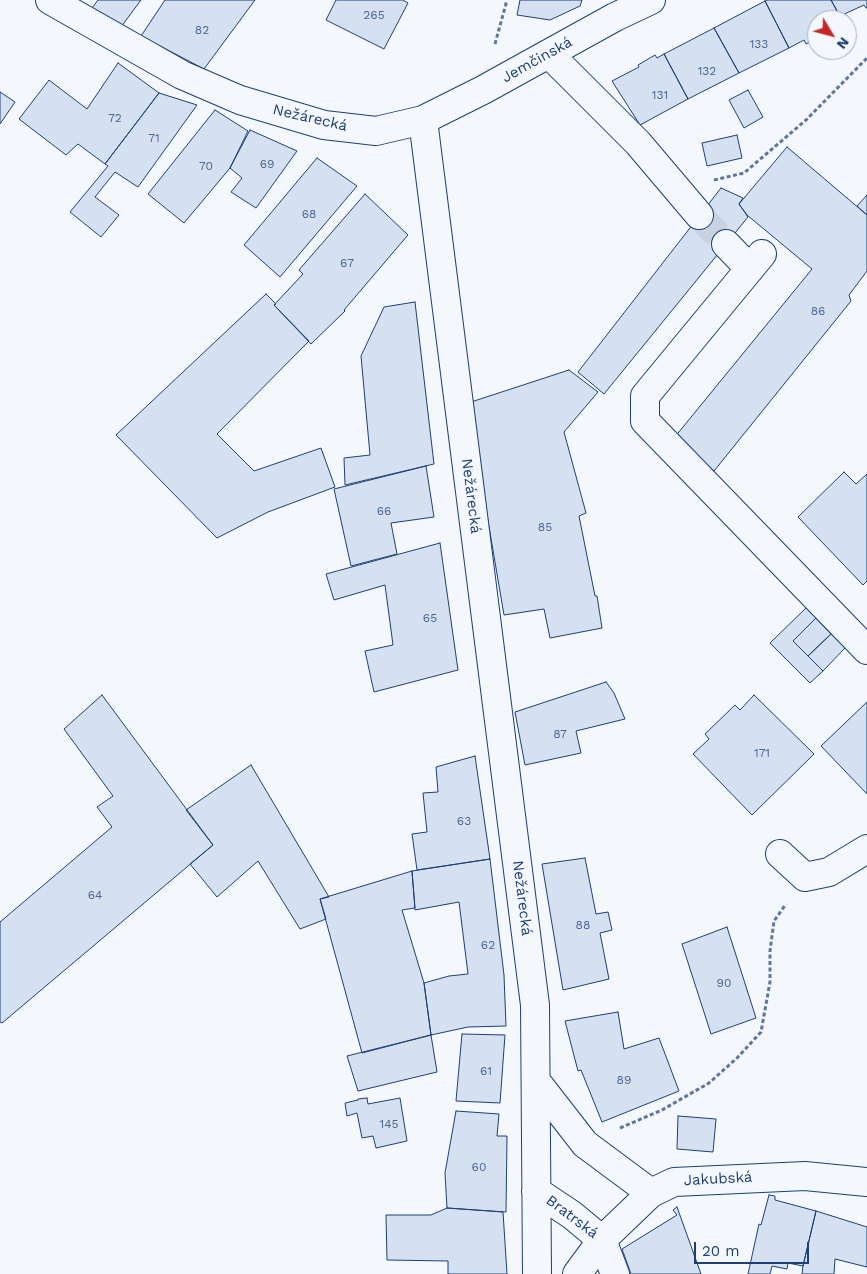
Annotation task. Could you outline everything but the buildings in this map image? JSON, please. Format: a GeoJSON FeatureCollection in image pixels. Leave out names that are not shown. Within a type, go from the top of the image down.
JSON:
{"type":"FeatureCollection","features":[{"type":"Feature","properties":{"kind":"street","name":"Nežárecká"},"geometry":{"type":"LineString","coordinates":[[50,0],[182,75],[240,100],[324,125],[376,131],[423,120],[535,1005],[537,1274]]}},
{"type":"Feature","properties":{"kind":"street","name":"Jemčinská"},"geometry":{"type":"LineString","coordinates":[[423,120],[483,90],[615,17],[651,0]]}},
{"type":"Feature","properties":{"kind":"street"},"geometry":{"type":"LineString","coordinates":[[549,54],[638,143],[699,215]]}},
{"type":"Feature","properties":{"kind":"street"},"geometry":{"type":"LineString","coordinates":[[726,244],[756,261],[645,396],[645,421],[867,650]]}},
{"type":"Feature","properties":{"kind":"street"},"geometry":{"type":"LineString","coordinates":[[780,854],[805,878],[829,872],[867,849]]}},
{"type":"Feature","properties":{"kind":"street"},"geometry":{"type":"LineString","coordinates":[[536,1082],[585,1144],[651,1193]]}},
{"type":"Feature","properties":{"kind":"street","name":"Jakubská"},"geometry":{"type":"LineString","coordinates":[[577,1274],[602,1240],[651,1193],[674,1182],[805,1176],[867,1182]]}},
{"type":"Feature","properties":{"kind":"street","name":"Bratrská"},"geometry":{"type":"LineString","coordinates":[[536,1191],[572,1215],[602,1240],[615,1274]]}},
{"type":"Feature","properties":{"kind":"path"},"geometry":{"type":"LineString","coordinates":[[672,184],[717,180],[744,173],[806,120],[867,58]]}},
{"type":"Feature","properties":{"kind":"path"},"geometry":{"type":"LineString","coordinates":[[613,1132],[662,1110],[709,1083],[737,1058],[761,1032],[770,982],[770,951],[774,921],[805,878]]}},
{"type":"Feature","properties":{"kind":"tunnel"},"geometry":{"type":"LineString","coordinates":[[699,215],[726,244]]}}]}
